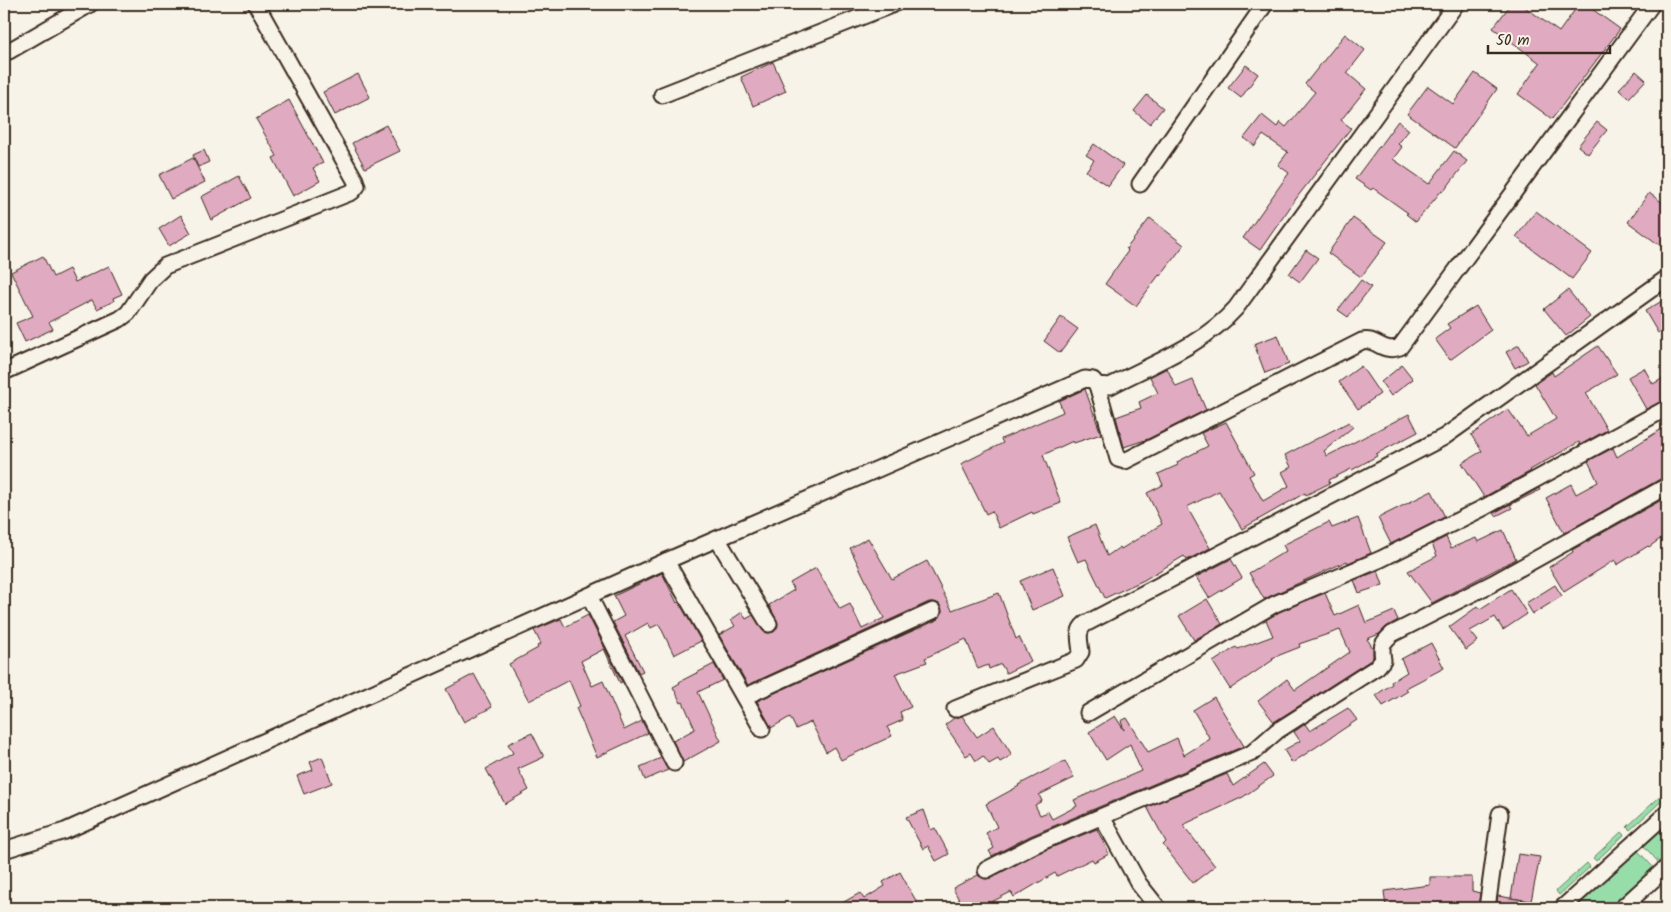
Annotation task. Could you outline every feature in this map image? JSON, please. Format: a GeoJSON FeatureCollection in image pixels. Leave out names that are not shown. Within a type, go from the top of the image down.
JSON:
{"type":"FeatureCollection","features":[{"type":"Feature","properties":{"kind":"street"},"geometry":{"type":"LineString","coordinates":[[9,51],[90,4]]}},
{"type":"Feature","properties":{"kind":"street"},"geometry":{"type":"LineString","coordinates":[[4,372],[120,320],[128,313],[150,279],[165,266],[352,192],[357,186],[256,4]]}},
{"type":"Feature","properties":{"kind":"street"},"geometry":{"type":"LineString","coordinates":[[662,95],[894,4]]}},
{"type":"Feature","properties":{"kind":"street"},"geometry":{"type":"LineString","coordinates":[[1140,184],[1265,4]]}},
{"type":"Feature","properties":{"kind":"street"},"geometry":{"type":"LineString","coordinates":[[1097,385],[1110,386],[1194,344],[1224,322],[1456,4]]}},
{"type":"Feature","properties":{"kind":"street"},"geometry":{"type":"LineString","coordinates":[[4,850],[65,830],[666,561],[1085,379],[1093,380],[1097,385],[1118,459],[1125,461],[1362,341],[1370,341],[1383,348],[1393,350],[1400,347],[1652,4]]}},
{"type":"Feature","properties":{"kind":"street"},"geometry":{"type":"LineString","coordinates":[[955,708],[1076,660],[1081,652],[1079,633],[1085,624],[1444,437],[1667,278]]}},
{"type":"Feature","properties":{"kind":"street"},"geometry":{"type":"LineString","coordinates":[[1088,713],[1275,604],[1381,560],[1485,507],[1667,408]]}},
{"type":"Feature","properties":{"kind":"street"},"geometry":{"type":"LineString","coordinates":[[986,870],[1034,845],[1252,753],[1277,731],[1377,668],[1383,660],[1383,642],[1392,634],[1493,584],[1667,486]]}},
{"type":"Feature","properties":{"kind":"street"},"geometry":{"type":"LineString","coordinates":[[718,540],[769,624]]}},
{"type":"Feature","properties":{"kind":"street"},"geometry":{"type":"LineString","coordinates":[[666,561],[762,729]]}},
{"type":"Feature","properties":{"kind":"street"},"geometry":{"type":"LineString","coordinates":[[589,596],[674,763]]}},
{"type":"Feature","properties":{"kind":"street"},"geometry":{"type":"LineString","coordinates":[[744,697],[933,611]]}},
{"type":"Feature","properties":{"kind":"street"},"geometry":{"type":"LineString","coordinates":[[1562,908],[1667,813]]}},
{"type":"Feature","properties":{"kind":"street"},"geometry":{"type":"LineString","coordinates":[[1487,908],[1500,814]]}},
{"type":"Feature","properties":{"kind":"street"},"geometry":{"type":"LineString","coordinates":[[1102,817],[1138,884],[1158,908]]}},
{"type":"Feature","properties":{"kind":"street"},"geometry":{"type":"LineString","coordinates":[[1622,908],[1667,867]]}},
{"type":"Feature","properties":{"kind":"green space"},"geometry":{"type":"Polygon","coordinates":[[[1667,790],[1667,796],[1630,830],[1627,827],[1667,790]]]}},
{"type":"Feature","properties":{"kind":"green space"},"geometry":{"type":"Polygon","coordinates":[[[1667,824],[1667,856],[1659,863],[1644,846],[1667,824]]]}},
{"type":"Feature","properties":{"kind":"green space"},"geometry":{"type":"Polygon","coordinates":[[[1621,832],[1624,835],[1596,861],[1593,858],[1621,832]]]}},
{"type":"Feature","properties":{"kind":"green space"},"geometry":{"type":"Polygon","coordinates":[[[1638,851],[1654,868],[1610,908],[1575,908],[1638,851]]]}},
{"type":"Feature","properties":{"kind":"green space"},"geometry":{"type":"Polygon","coordinates":[[[1587,863],[1590,867],[1559,895],[1556,891],[1587,863]]]}},
{"type":"Feature","properties":{"kind":"building"},"geometry":{"type":"Polygon","coordinates":[[[1511,4],[1521,4],[1559,32],[1579,4],[1585,4],[1620,29],[1552,119],[1518,94],[1540,63],[1493,28],[1511,4]]]}},
{"type":"Feature","properties":{"kind":"building"},"geometry":{"type":"Polygon","coordinates":[[[1345,34],[1365,50],[1347,73],[1366,89],[1341,120],[1351,128],[1298,196],[1260,250],[1243,238],[1289,173],[1278,165],[1288,152],[1263,135],[1255,146],[1244,138],[1262,115],[1277,127],[1280,122],[1286,127],[1315,92],[1305,84],[1345,34]]]}},
{"type":"Feature","properties":{"kind":"building"},"geometry":{"type":"Polygon","coordinates":[[[773,62],[786,91],[753,106],[741,77],[773,62]]]}},
{"type":"Feature","properties":{"kind":"building"},"geometry":{"type":"Polygon","coordinates":[[[1246,65],[1258,74],[1241,98],[1228,88],[1246,65]]]}},
{"type":"Feature","properties":{"kind":"building"},"geometry":{"type":"Polygon","coordinates":[[[1636,71],[1646,80],[1629,98],[1619,89],[1636,71]]]}},
{"type":"Feature","properties":{"kind":"building"},"geometry":{"type":"Polygon","coordinates":[[[1475,73],[1497,89],[1455,148],[1407,114],[1428,86],[1453,104],[1475,73]]]}},
{"type":"Feature","properties":{"kind":"building"},"geometry":{"type":"Polygon","coordinates":[[[358,74],[370,97],[335,115],[323,92],[358,74]]]}},
{"type":"Feature","properties":{"kind":"building"},"geometry":{"type":"Polygon","coordinates":[[[1147,95],[1163,108],[1150,124],[1134,111],[1147,95]]]}},
{"type":"Feature","properties":{"kind":"building"},"geometry":{"type":"Polygon","coordinates":[[[289,100],[323,163],[313,168],[320,181],[293,196],[273,158],[277,156],[256,119],[289,100]]]}},
{"type":"Feature","properties":{"kind":"building"},"geometry":{"type":"Polygon","coordinates":[[[1398,121],[1409,130],[1398,144],[1402,147],[1393,159],[1429,184],[1454,151],[1467,161],[1444,191],[1442,190],[1416,222],[1406,214],[1408,213],[1373,188],[1371,190],[1355,179],[1398,121]]]}},
{"type":"Feature","properties":{"kind":"building"},"geometry":{"type":"Polygon","coordinates":[[[1597,122],[1607,130],[1588,154],[1578,146],[1597,122]]]}},
{"type":"Feature","properties":{"kind":"building"},"geometry":{"type":"Polygon","coordinates":[[[386,125],[400,151],[365,168],[352,143],[386,125]]]}},
{"type":"Feature","properties":{"kind":"building"},"geometry":{"type":"Polygon","coordinates":[[[1094,144],[1123,165],[1108,186],[1086,171],[1094,160],[1086,155],[1094,144]]]}},
{"type":"Feature","properties":{"kind":"building"},"geometry":{"type":"Polygon","coordinates":[[[204,150],[209,162],[198,167],[193,155],[204,150]]]}},
{"type":"Feature","properties":{"kind":"building"},"geometry":{"type":"Polygon","coordinates":[[[193,158],[205,182],[171,199],[159,175],[193,158]]]}},
{"type":"Feature","properties":{"kind":"building"},"geometry":{"type":"Polygon","coordinates":[[[239,176],[251,198],[211,220],[201,197],[239,176]]]}},
{"type":"Feature","properties":{"kind":"building"},"geometry":{"type":"Polygon","coordinates":[[[1649,193],[1667,206],[1667,240],[1662,247],[1628,222],[1649,193]]]}},
{"type":"Feature","properties":{"kind":"building"},"geometry":{"type":"Polygon","coordinates":[[[1536,211],[1592,253],[1572,279],[1516,237],[1536,211]]]}},
{"type":"Feature","properties":{"kind":"building"},"geometry":{"type":"Polygon","coordinates":[[[181,215],[191,233],[169,246],[159,229],[181,215]]]}},
{"type":"Feature","properties":{"kind":"building"},"geometry":{"type":"Polygon","coordinates":[[[1150,218],[1184,245],[1136,306],[1105,284],[1128,251],[1126,249],[1150,218]]]}},
{"type":"Feature","properties":{"kind":"building"},"geometry":{"type":"Polygon","coordinates":[[[1353,218],[1387,242],[1361,277],[1328,253],[1353,218]]]}},
{"type":"Feature","properties":{"kind":"building"},"geometry":{"type":"Polygon","coordinates":[[[1306,250],[1318,258],[1300,282],[1289,274],[1306,250]]]}},
{"type":"Feature","properties":{"kind":"building"},"geometry":{"type":"Polygon","coordinates":[[[43,256],[53,277],[69,269],[75,282],[109,266],[122,294],[113,298],[114,301],[97,309],[92,300],[49,322],[53,329],[25,342],[16,323],[33,316],[11,272],[43,256]]]}},
{"type":"Feature","properties":{"kind":"building"},"geometry":{"type":"Polygon","coordinates":[[[1361,280],[1371,287],[1348,317],[1338,310],[1361,280]]]}},
{"type":"Feature","properties":{"kind":"building"},"geometry":{"type":"Polygon","coordinates":[[[1568,290],[1590,317],[1566,336],[1544,309],[1568,290]]]}},
{"type":"Feature","properties":{"kind":"building"},"geometry":{"type":"Polygon","coordinates":[[[1667,298],[1667,327],[1658,333],[1645,311],[1667,298]]]}},
{"type":"Feature","properties":{"kind":"building"},"geometry":{"type":"Polygon","coordinates":[[[1476,306],[1491,330],[1450,360],[1435,339],[1450,328],[1447,324],[1476,306]]]}},
{"type":"Feature","properties":{"kind":"building"},"geometry":{"type":"Polygon","coordinates":[[[1061,317],[1078,329],[1060,353],[1044,341],[1061,317]]]}},
{"type":"Feature","properties":{"kind":"building"},"geometry":{"type":"Polygon","coordinates":[[[1278,335],[1289,364],[1265,373],[1254,344],[1278,335]]]}},
{"type":"Feature","properties":{"kind":"building"},"geometry":{"type":"Polygon","coordinates":[[[1519,345],[1528,361],[1515,368],[1506,352],[1519,345]]]}},
{"type":"Feature","properties":{"kind":"building"},"geometry":{"type":"Polygon","coordinates":[[[1598,346],[1617,374],[1586,393],[1607,430],[1580,445],[1579,442],[1484,497],[1462,463],[1482,451],[1471,435],[1508,409],[1527,436],[1556,419],[1535,384],[1552,372],[1554,376],[1598,346]]]}},
{"type":"Feature","properties":{"kind":"building"},"geometry":{"type":"Polygon","coordinates":[[[1402,365],[1413,379],[1391,396],[1381,382],[1402,365]]]}},
{"type":"Feature","properties":{"kind":"building"},"geometry":{"type":"Polygon","coordinates":[[[1361,366],[1380,394],[1358,409],[1339,382],[1361,366]]]}},
{"type":"Feature","properties":{"kind":"building"},"geometry":{"type":"Polygon","coordinates":[[[1167,368],[1176,387],[1193,380],[1206,410],[1148,439],[1124,447],[1116,417],[1141,408],[1139,402],[1158,393],[1150,377],[1167,368]]]}},
{"type":"Feature","properties":{"kind":"building"},"geometry":{"type":"Polygon","coordinates":[[[1644,368],[1653,384],[1667,376],[1667,399],[1646,409],[1628,377],[1644,368]]]}},
{"type":"Feature","properties":{"kind":"building"},"geometry":{"type":"Polygon","coordinates":[[[1085,389],[1101,434],[1074,443],[1073,441],[1043,455],[1061,503],[1033,514],[1032,512],[999,528],[992,511],[986,514],[961,464],[1003,443],[1001,439],[1063,412],[1059,401],[1085,389]]]}},
{"type":"Feature","properties":{"kind":"building"},"geometry":{"type":"Polygon","coordinates":[[[1409,414],[1418,432],[1376,454],[1377,456],[1352,470],[1329,480],[1330,483],[1306,495],[1305,493],[1242,529],[1219,491],[1187,507],[1210,548],[1187,560],[1184,556],[1144,580],[1105,598],[1086,559],[1078,562],[1067,537],[1095,525],[1107,556],[1162,524],[1147,493],[1163,485],[1158,474],[1178,465],[1177,462],[1208,446],[1201,433],[1226,422],[1254,473],[1249,476],[1263,501],[1289,486],[1282,472],[1291,467],[1285,455],[1349,422],[1353,427],[1324,451],[1327,456],[1409,414]]]}},
{"type":"Feature","properties":{"kind":"building"},"geometry":{"type":"Polygon","coordinates":[[[1667,419],[1667,477],[1662,478],[1564,533],[1546,498],[1571,484],[1576,494],[1598,482],[1588,461],[1613,448],[1617,457],[1665,427],[1662,421],[1667,419]]]}},
{"type":"Feature","properties":{"kind":"building"},"geometry":{"type":"Polygon","coordinates":[[[1539,488],[1540,490],[1510,505],[1512,508],[1496,516],[1494,513],[1539,488]]]}},
{"type":"Feature","properties":{"kind":"building"},"geometry":{"type":"Polygon","coordinates":[[[1432,491],[1445,517],[1391,544],[1378,518],[1432,491]]]}},
{"type":"Feature","properties":{"kind":"building"},"geometry":{"type":"Polygon","coordinates":[[[1667,497],[1667,534],[1649,547],[1617,565],[1615,560],[1564,592],[1549,567],[1573,552],[1572,550],[1667,497]]]}},
{"type":"Feature","properties":{"kind":"building"},"geometry":{"type":"Polygon","coordinates":[[[1358,518],[1371,553],[1348,563],[1347,561],[1264,599],[1249,573],[1286,551],[1283,545],[1329,522],[1332,528],[1358,518]]]}},
{"type":"Feature","properties":{"kind":"building"},"geometry":{"type":"Polygon","coordinates":[[[1503,530],[1516,559],[1432,603],[1408,571],[1437,556],[1432,544],[1446,537],[1451,548],[1476,538],[1478,542],[1503,530]]]}},
{"type":"Feature","properties":{"kind":"building"},"geometry":{"type":"Polygon","coordinates":[[[868,538],[892,579],[927,561],[952,610],[999,593],[1016,639],[1019,637],[1031,661],[1006,673],[1001,664],[989,669],[988,665],[978,669],[966,639],[925,658],[927,662],[895,674],[911,707],[900,712],[903,720],[887,727],[892,736],[841,760],[834,747],[826,752],[811,722],[796,729],[790,717],[771,728],[757,701],[937,620],[942,612],[939,604],[929,602],[748,685],[719,635],[735,626],[731,620],[742,612],[746,619],[753,615],[764,632],[774,632],[778,623],[769,605],[794,590],[790,583],[816,568],[840,609],[850,604],[862,629],[884,618],[850,548],[868,538]]]}},
{"type":"Feature","properties":{"kind":"building"},"geometry":{"type":"Polygon","coordinates":[[[1231,559],[1242,578],[1209,598],[1196,577],[1231,559]]]}},
{"type":"Feature","properties":{"kind":"building"},"geometry":{"type":"Polygon","coordinates":[[[1053,567],[1065,596],[1032,610],[1020,581],[1053,567]]]}},
{"type":"Feature","properties":{"kind":"building"},"geometry":{"type":"Polygon","coordinates":[[[1378,571],[1383,585],[1359,593],[1354,580],[1378,571]]]}},
{"type":"Feature","properties":{"kind":"building"},"geometry":{"type":"Polygon","coordinates":[[[662,573],[677,603],[679,602],[701,641],[674,655],[659,624],[651,628],[648,623],[625,636],[643,671],[639,673],[613,622],[624,616],[614,596],[662,573]]]}},
{"type":"Feature","properties":{"kind":"building"},"geometry":{"type":"Polygon","coordinates":[[[1555,585],[1562,596],[1533,614],[1526,603],[1555,585]]]}},
{"type":"Feature","properties":{"kind":"building"},"geometry":{"type":"Polygon","coordinates":[[[1511,589],[1527,614],[1503,630],[1495,617],[1470,631],[1478,641],[1466,650],[1449,627],[1478,606],[1480,609],[1511,589]]]}},
{"type":"Feature","properties":{"kind":"building"},"geometry":{"type":"Polygon","coordinates":[[[1325,593],[1335,616],[1359,605],[1366,623],[1394,611],[1398,620],[1379,634],[1367,639],[1373,648],[1371,660],[1274,722],[1258,701],[1287,679],[1295,690],[1350,652],[1340,630],[1299,644],[1300,647],[1272,658],[1273,660],[1230,689],[1213,662],[1236,647],[1238,649],[1273,636],[1266,620],[1279,612],[1325,593]]]}},
{"type":"Feature","properties":{"kind":"building"},"geometry":{"type":"Polygon","coordinates":[[[1207,599],[1222,624],[1194,640],[1179,616],[1207,599]]]}},
{"type":"Feature","properties":{"kind":"building"},"geometry":{"type":"Polygon","coordinates":[[[588,615],[622,682],[620,683],[604,649],[581,661],[592,686],[603,681],[624,730],[642,721],[648,733],[597,757],[576,708],[580,706],[569,680],[529,701],[509,664],[538,648],[537,646],[541,644],[534,630],[561,619],[565,627],[588,615]]]}},
{"type":"Feature","properties":{"kind":"building"},"geometry":{"type":"Polygon","coordinates":[[[1431,643],[1444,668],[1406,688],[1408,691],[1383,706],[1376,695],[1392,684],[1391,682],[1407,672],[1401,659],[1431,643]]]}},
{"type":"Feature","properties":{"kind":"building"},"geometry":{"type":"Polygon","coordinates":[[[714,664],[723,680],[698,692],[721,741],[683,762],[673,741],[695,729],[683,702],[681,703],[673,687],[714,664]]]}},
{"type":"Feature","properties":{"kind":"building"},"geometry":{"type":"Polygon","coordinates":[[[474,674],[492,707],[464,722],[446,689],[474,674]]]}},
{"type":"Feature","properties":{"kind":"building"},"geometry":{"type":"Polygon","coordinates":[[[1214,697],[1244,746],[1030,836],[992,856],[989,851],[994,848],[986,833],[997,827],[986,804],[1065,761],[1074,778],[1039,795],[1042,801],[1035,805],[1040,815],[1048,812],[1052,819],[1077,806],[1074,800],[1141,771],[1130,744],[1106,760],[1089,732],[1115,716],[1124,730],[1121,721],[1127,718],[1148,752],[1177,738],[1184,755],[1210,739],[1193,710],[1214,697]]]}},
{"type":"Feature","properties":{"kind":"building"},"geometry":{"type":"Polygon","coordinates":[[[1348,708],[1357,720],[1292,763],[1284,750],[1300,741],[1294,732],[1305,724],[1310,731],[1348,708]]]}},
{"type":"Feature","properties":{"kind":"building"},"geometry":{"type":"Polygon","coordinates":[[[962,716],[977,737],[994,726],[1012,755],[1000,762],[998,759],[989,764],[983,756],[976,761],[971,753],[966,756],[945,725],[954,718],[962,716]]]}},
{"type":"Feature","properties":{"kind":"building"},"geometry":{"type":"Polygon","coordinates":[[[532,733],[544,757],[518,769],[529,790],[505,804],[486,769],[513,753],[508,744],[532,733]]]}},
{"type":"Feature","properties":{"kind":"building"},"geometry":{"type":"Polygon","coordinates":[[[322,757],[332,783],[304,794],[297,776],[313,770],[310,762],[322,757]]]}},
{"type":"Feature","properties":{"kind":"building"},"geometry":{"type":"Polygon","coordinates":[[[661,758],[668,770],[645,780],[640,767],[661,758]]]}},
{"type":"Feature","properties":{"kind":"building"},"geometry":{"type":"Polygon","coordinates":[[[1264,764],[1273,776],[1243,797],[1183,825],[1215,866],[1193,883],[1163,845],[1166,842],[1147,807],[1227,774],[1233,786],[1264,764]]]}},
{"type":"Feature","properties":{"kind":"building"},"geometry":{"type":"Polygon","coordinates":[[[924,810],[931,830],[935,828],[949,854],[936,861],[928,846],[923,849],[906,817],[924,810]]]}},
{"type":"Feature","properties":{"kind":"building"},"geometry":{"type":"Polygon","coordinates":[[[1097,829],[1109,854],[1094,862],[1092,859],[1057,876],[1055,873],[1014,897],[1011,892],[980,908],[963,908],[953,888],[978,875],[985,879],[990,878],[1038,853],[1097,829]]]}},
{"type":"Feature","properties":{"kind":"building"},"geometry":{"type":"Polygon","coordinates":[[[1518,854],[1540,857],[1531,901],[1511,898],[1518,854]]]}},
{"type":"Feature","properties":{"kind":"building"},"geometry":{"type":"Polygon","coordinates":[[[900,872],[920,908],[833,908],[860,893],[864,899],[885,886],[883,882],[900,872]]]}},
{"type":"Feature","properties":{"kind":"building"},"geometry":{"type":"Polygon","coordinates":[[[1430,877],[1472,877],[1472,891],[1480,893],[1478,908],[1386,908],[1384,891],[1430,885],[1430,877]]]}},
{"type":"Feature","properties":{"kind":"building"},"geometry":{"type":"Polygon","coordinates":[[[1498,896],[1529,901],[1529,908],[1496,908],[1498,896]]]}}]}
